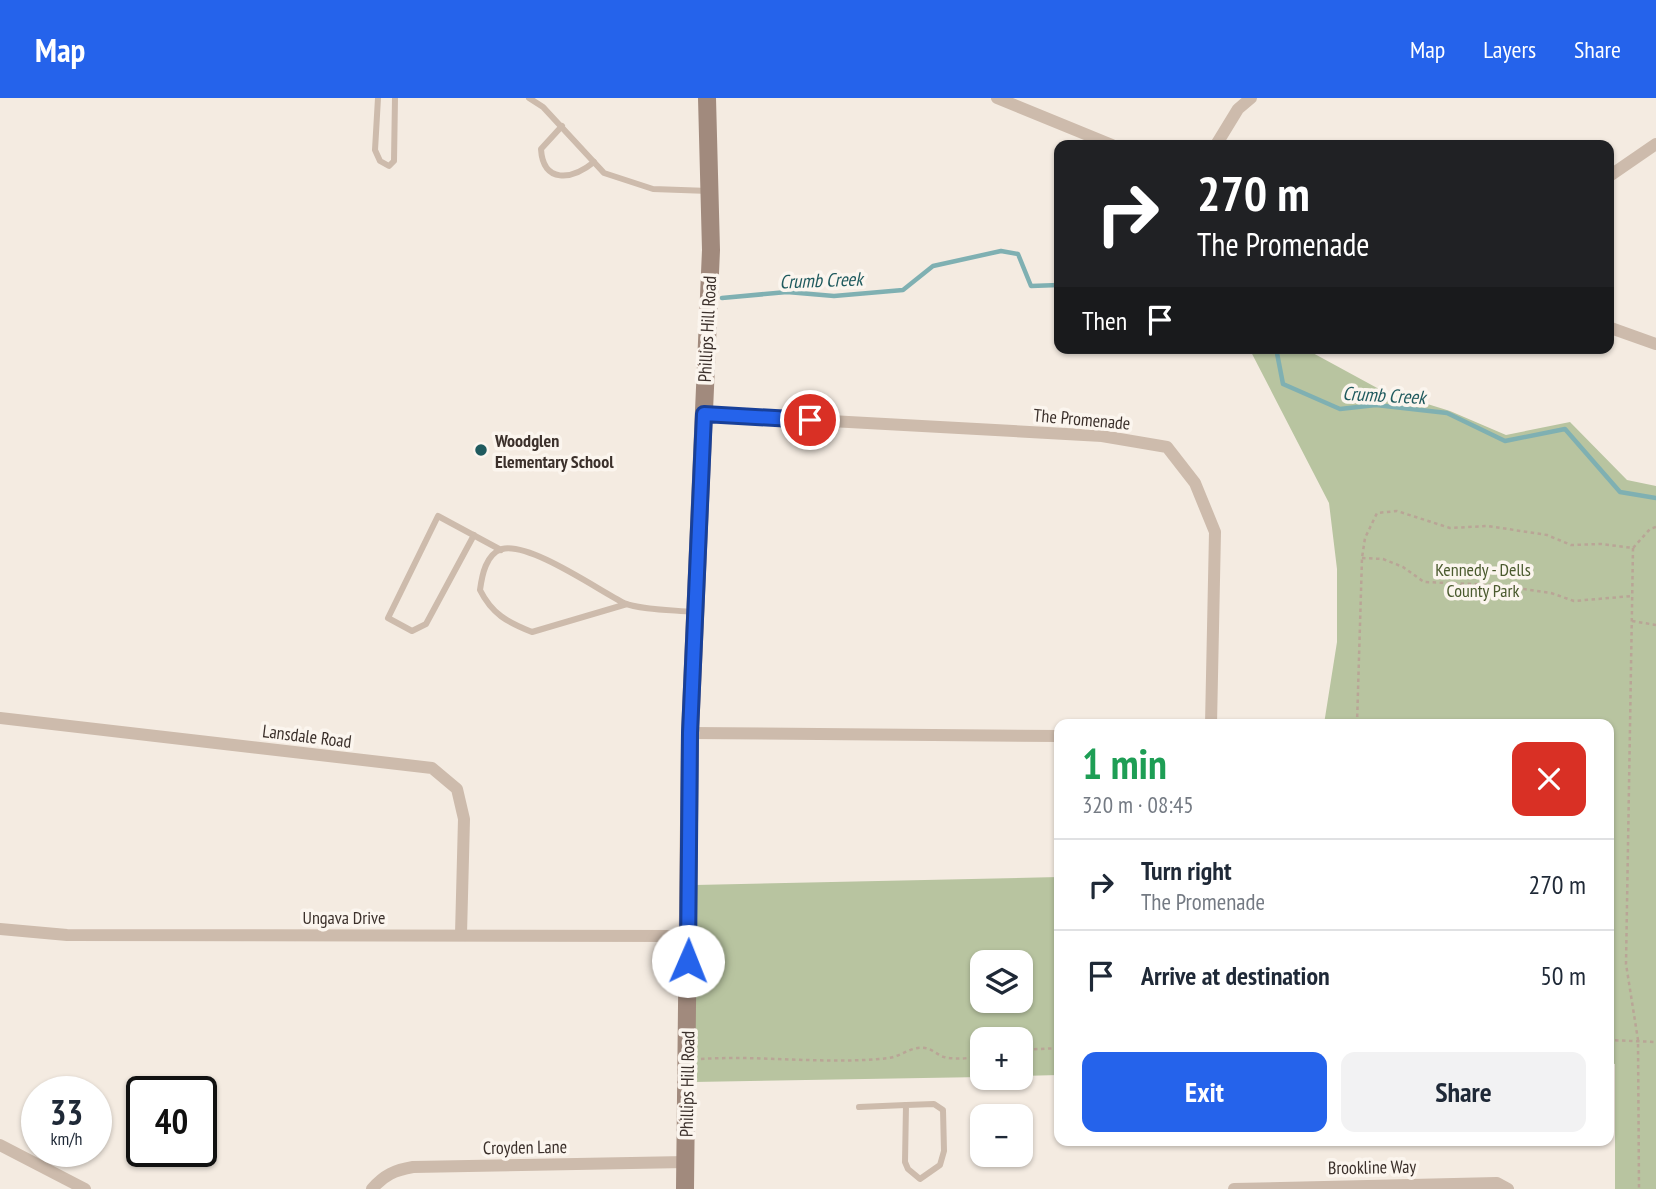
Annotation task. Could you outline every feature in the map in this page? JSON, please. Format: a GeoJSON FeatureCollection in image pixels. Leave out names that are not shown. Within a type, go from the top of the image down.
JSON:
{"type":"FeatureCollection","features":[{"type":"Feature","properties":{"kind":"street","name":"Phillips Hill Road"},"geometry":{"type":"LineString","coordinates":[[685,1189],[693,612],[704,414],[711,191],[707,98]]}},
{"type":"Feature","properties":{"kind":"street"},"geometry":{"type":"LineString","coordinates":[[997,98],[1100,140]]}},
{"type":"Feature","properties":{"kind":"street"},"geometry":{"type":"LineString","coordinates":[[1219,140],[1238,109],[1251,98]]}},
{"type":"Feature","properties":{"kind":"street"},"geometry":{"type":"LineString","coordinates":[[1614,173],[1656,144]]}},
{"type":"Feature","properties":{"kind":"street"},"geometry":{"type":"LineString","coordinates":[[1614,329],[1656,344]]}},
{"type":"Feature","properties":{"kind":"street","name":"The Promenade"},"geometry":{"type":"LineString","coordinates":[[704,414],[1102,436],[1167,447],[1195,483],[1214,532],[1211,719]]}},
{"type":"Feature","properties":{"kind":"street","name":"Lansdale Road"},"geometry":{"type":"LineString","coordinates":[[0,718],[432,768],[457,789],[464,819],[461,934]]}},
{"type":"Feature","properties":{"kind":"street"},"geometry":{"type":"LineString","coordinates":[[690,733],[1054,736]]}},
{"type":"Feature","properties":{"kind":"street","name":"Ungava Drive"},"geometry":{"type":"LineString","coordinates":[[0,929],[67,935],[689,936]]}},
{"type":"Feature","properties":{"kind":"street"},"geometry":{"type":"LineString","coordinates":[[0,1145],[85,1189]]}},
{"type":"Feature","properties":{"kind":"street","name":"Croyden Lane"},"geometry":{"type":"LineString","coordinates":[[372,1189],[381,1178],[397,1170],[413,1167],[686,1162]]}},
{"type":"Feature","properties":{"kind":"street","name":"Brookline Way"},"geometry":{"type":"LineString","coordinates":[[1234,1189],[1497,1183],[1508,1189]]}},
{"type":"Feature","properties":{"kind":"lane"},"geometry":{"type":"LineString","coordinates":[[378,98],[375,150],[380,161],[389,166],[394,161],[395,98]]}},
{"type":"Feature","properties":{"kind":"lane"},"geometry":{"type":"LineString","coordinates":[[528,98],[543,107],[604,173],[653,189],[711,191]]}},
{"type":"Feature","properties":{"kind":"lane"},"geometry":{"type":"LineString","coordinates":[[562,126],[541,149],[546,170],[550,173],[573,175],[594,162]]}},
{"type":"Feature","properties":{"kind":"lane"},"geometry":{"type":"LineString","coordinates":[[474,535],[426,624],[412,631],[388,618],[438,516],[474,535],[501,550]]}},
{"type":"Feature","properties":{"kind":"lane"},"geometry":{"type":"LineString","coordinates":[[627,604],[532,632],[501,618],[488,607],[480,590],[490,558],[501,550],[513,549],[542,558],[627,604],[693,612]]}},
{"type":"Feature","properties":{"kind":"lane"},"geometry":{"type":"LineString","coordinates":[[859,1107],[934,1104],[943,1110],[944,1151],[940,1165],[920,1179]]}},
{"type":"Feature","properties":{"kind":"lane"},"geometry":{"type":"LineString","coordinates":[[906,1105],[905,1162],[908,1169],[920,1179]]}},
{"type":"Feature","properties":{"kind":"lane"},"geometry":{"type":"LineString","coordinates":[[920,1179],[920,1189]]}},
{"type":"Feature","properties":{"kind":"path"},"geometry":{"type":"LineString","coordinates":[[1357,719],[1362,558],[1365,538],[1377,513],[1397,511],[1450,528],[1488,526],[1547,535],[1571,545],[1601,544],[1633,548]]}},
{"type":"Feature","properties":{"kind":"path"},"geometry":{"type":"LineString","coordinates":[[1639,1189],[1638,1040],[1626,964],[1631,621],[1633,548],[1650,529],[1656,527]]}},
{"type":"Feature","properties":{"kind":"path"},"geometry":{"type":"LineString","coordinates":[[1362,558],[1383,559],[1403,567],[1424,582],[1497,585],[1551,593],[1574,601],[1632,596]]}},
{"type":"Feature","properties":{"kind":"path"},"geometry":{"type":"LineString","coordinates":[[1631,621],[1656,625]]}},
{"type":"Feature","properties":{"kind":"path"},"geometry":{"type":"LineString","coordinates":[[1614,1040],[1656,1042]]}},
{"type":"Feature","properties":{"kind":"path"},"geometry":{"type":"LineString","coordinates":[[687,1060],[742,1056],[892,1058],[909,1049],[926,1048],[944,1056],[970,1058]]}},
{"type":"Feature","properties":{"kind":"path"},"geometry":{"type":"LineString","coordinates":[[1033,1050],[1054,1048]]}},
{"type":"Feature","properties":{"kind":"green space","name":"Kennedy - Dells County Park"},"geometry":{"type":"Polygon","coordinates":[[[1252,354],[1315,354],[1379,389],[1450,411],[1506,435],[1570,422],[1627,480],[1656,486],[1656,1189],[1615,1189],[1614,719],[1325,719],[1337,642],[1337,569],[1329,503],[1252,354]]]}},
{"type":"Feature","properties":{"kind":"green space"},"geometry":{"type":"Polygon","coordinates":[[[1054,877],[1054,1075],[1033,1076],[1033,1027],[970,1027],[970,1077],[693,1082],[695,885],[1054,877]]]}},
{"type":"Feature","properties":{"kind":"waterway","name":"Crumb Creek"},"geometry":{"type":"LineString","coordinates":[[722,298],[787,292],[834,296],[903,290],[933,266],[1001,251],[1018,254],[1031,286],[1054,285]]}},
{"type":"Feature","properties":{"kind":"waterway","name":"Crumb Creek"},"geometry":{"type":"LineString","coordinates":[[1277,354],[1283,384],[1340,409],[1376,405],[1447,413],[1505,441],[1565,429],[1620,492],[1656,498]]}},
{"type":"Feature","properties":{"kind":"place","name":"Woodglen Elementary School"},"geometry":{"type":"Point","coordinates":[481,450]}},
{"type":"Feature","properties":{"kind":"route"},"geometry":{"type":"LineString","coordinates":[[688,961],[693,612],[704,414],[810,420]]}}]}
